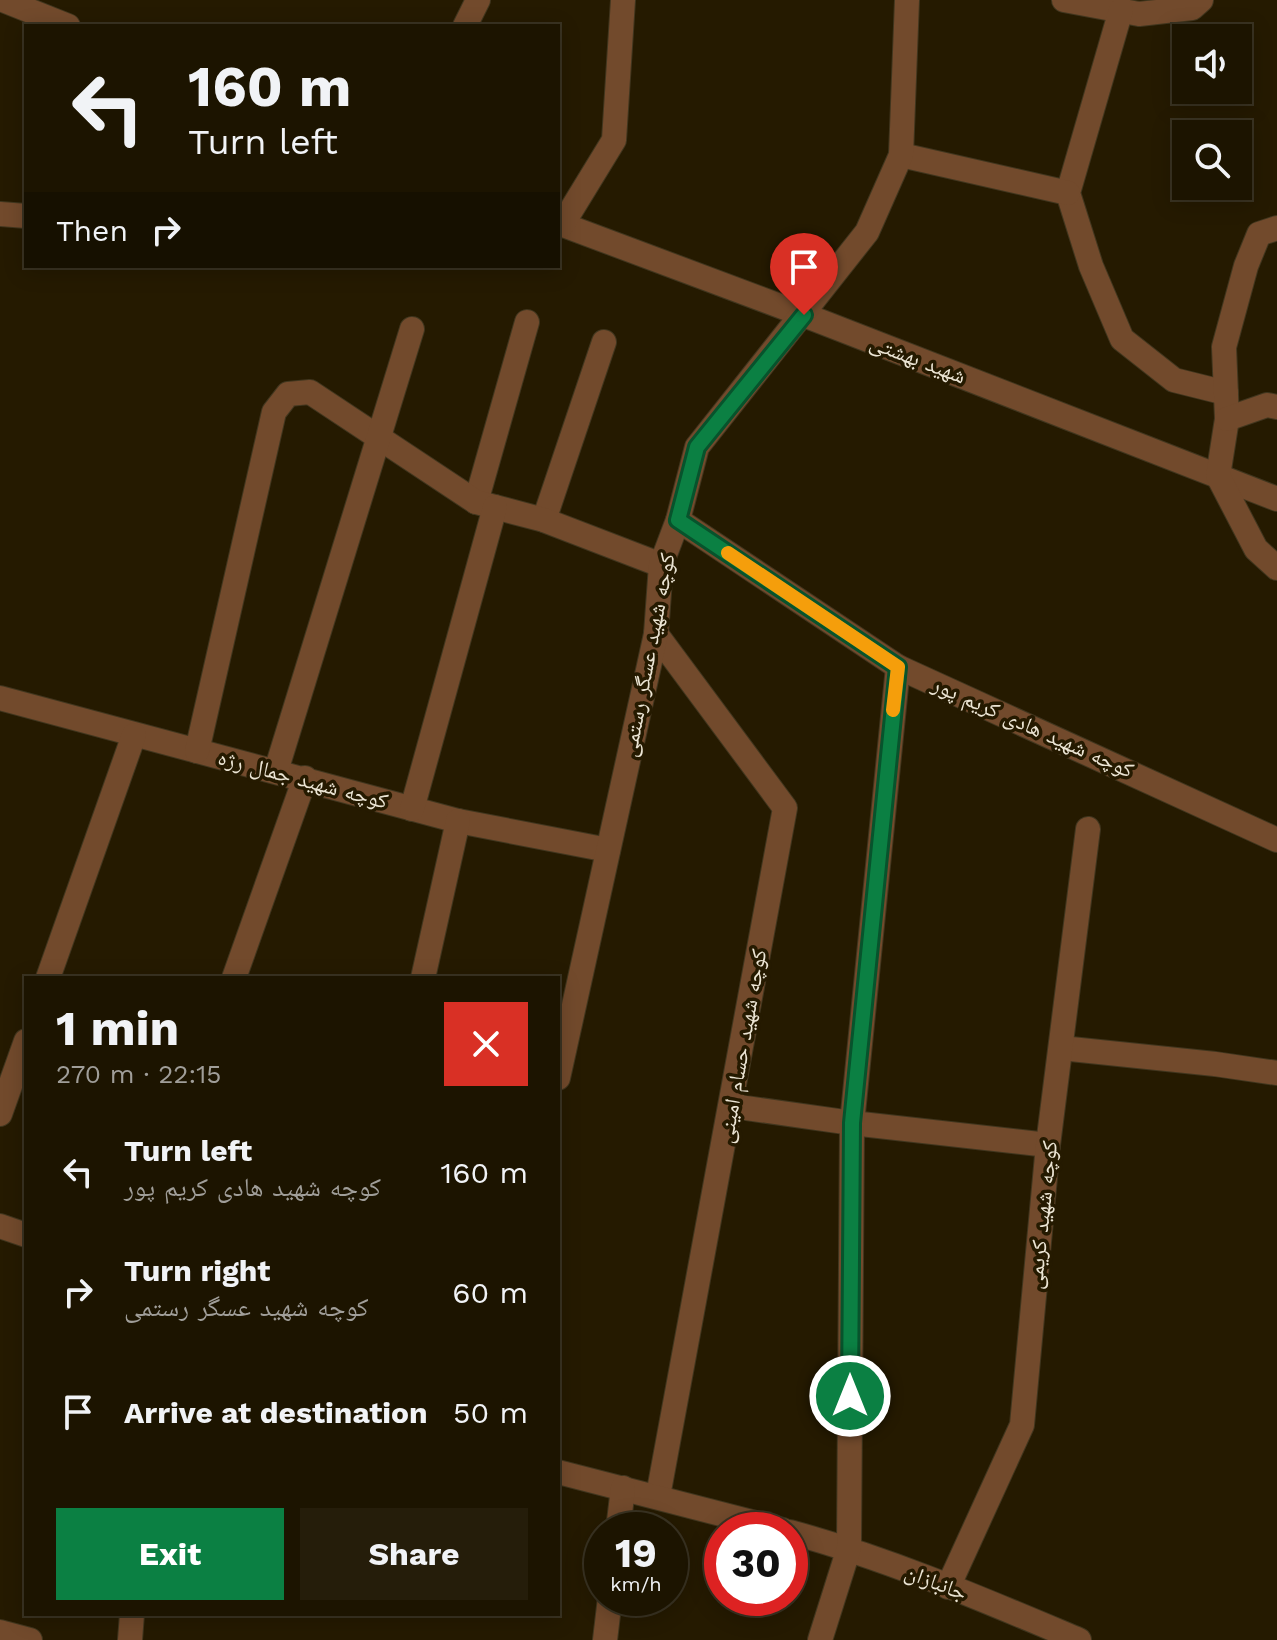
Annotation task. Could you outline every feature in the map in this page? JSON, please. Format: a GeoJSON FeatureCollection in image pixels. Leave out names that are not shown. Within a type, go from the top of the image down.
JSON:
{"type":"FeatureCollection","features":[{"type":"Feature","properties":{"kind":"street"},"geometry":{"type":"LineString","coordinates":[[3,0],[63,24]]}},
{"type":"Feature","properties":{"kind":"street"},"geometry":{"type":"LineString","coordinates":[[466,24],[478,0]]}},
{"type":"Feature","properties":{"kind":"street"},"geometry":{"type":"LineString","coordinates":[[560,224],[614,140],[623,0]]}},
{"type":"Feature","properties":{"kind":"street"},"geometry":{"type":"LineString","coordinates":[[907,0],[901,155],[1068,193]]}},
{"type":"Feature","properties":{"kind":"street"},"geometry":{"type":"LineString","coordinates":[[1064,0],[1139,14],[1192,8],[1201,0]]}},
{"type":"Feature","properties":{"kind":"street"},"geometry":{"type":"LineString","coordinates":[[1121,10],[1068,193],[1091,266],[1122,339],[1174,380],[1226,393]]}},
{"type":"Feature","properties":{"kind":"street","name":"کوچه شهید عسگر رستمی"},"geometry":{"type":"LineString","coordinates":[[560,1069],[656,634],[661,565],[678,520],[697,447],[867,232],[901,155]]}},
{"type":"Feature","properties":{"kind":"street"},"geometry":{"type":"LineString","coordinates":[[0,214],[24,216]]}},
{"type":"Feature","properties":{"kind":"street","name":"شهید بهشتی"},"geometry":{"type":"LineString","coordinates":[[560,224],[804,315],[1277,499]]}},
{"type":"Feature","properties":{"kind":"street"},"geometry":{"type":"LineString","coordinates":[[1277,228],[1259,234],[1246,266],[1224,347],[1227,419],[1218,476],[1256,549],[1277,568]]}},
{"type":"Feature","properties":{"kind":"street"},"geometry":{"type":"LineString","coordinates":[[412,809],[527,322]]}},
{"type":"Feature","properties":{"kind":"street"},"geometry":{"type":"LineString","coordinates":[[276,771],[412,329]]}},
{"type":"Feature","properties":{"kind":"street"},"geometry":{"type":"LineString","coordinates":[[544,520],[604,342]]}},
{"type":"Feature","properties":{"kind":"street"},"geometry":{"type":"LineString","coordinates":[[197,751],[274,412],[288,394],[310,392],[486,504],[544,520],[661,565]]}},
{"type":"Feature","properties":{"kind":"street"},"geometry":{"type":"LineString","coordinates":[[1227,419],[1267,405],[1277,407]]}},
{"type":"Feature","properties":{"kind":"street","name":"کوچه شهید هادی کریم پور"},"geometry":{"type":"LineString","coordinates":[[678,520],[898,667],[1277,840]]}},
{"type":"Feature","properties":{"kind":"street","name":"کوچه شهید حسام امینی"},"geometry":{"type":"LineString","coordinates":[[656,634],[785,808],[658,1496]]}},
{"type":"Feature","properties":{"kind":"street"},"geometry":{"type":"LineString","coordinates":[[820,1640],[849,1548],[852,1123],[898,667]]}},
{"type":"Feature","properties":{"kind":"street","name":"کوچه شهید جمال رژه"},"geometry":{"type":"LineString","coordinates":[[0,698],[458,821],[608,850]]}},
{"type":"Feature","properties":{"kind":"street"},"geometry":{"type":"LineString","coordinates":[[49,976],[134,735]]}},
{"type":"Feature","properties":{"kind":"street"},"geometry":{"type":"LineString","coordinates":[[235,976],[305,778]]}},
{"type":"Feature","properties":{"kind":"street"},"geometry":{"type":"LineString","coordinates":[[423,976],[458,821]]}},
{"type":"Feature","properties":{"kind":"street","name":"کوچه شهید کریمی"},"geometry":{"type":"LineString","coordinates":[[948,1587],[1022,1425],[1048,1145],[1088,829]]}},
{"type":"Feature","properties":{"kind":"street"},"geometry":{"type":"LineString","coordinates":[[0,1114],[24,1047]]}},
{"type":"Feature","properties":{"kind":"street"},"geometry":{"type":"LineString","coordinates":[[1061,1048],[1277,1073]]}},
{"type":"Feature","properties":{"kind":"street"},"geometry":{"type":"LineString","coordinates":[[732,1106],[1048,1145]]}},
{"type":"Feature","properties":{"kind":"street"},"geometry":{"type":"LineString","coordinates":[[0,1227],[24,1234]]}},
{"type":"Feature","properties":{"kind":"street"},"geometry":{"type":"LineString","coordinates":[[560,1472],[717,1512]]}},
{"type":"Feature","properties":{"kind":"street"},"geometry":{"type":"LineString","coordinates":[[620,1512],[623,1488]]}},
{"type":"Feature","properties":{"kind":"street","name":"جانبازان"},"geometry":{"type":"LineString","coordinates":[[808,1537],[849,1548],[1079,1640]]}},
{"type":"Feature","properties":{"kind":"street"},"geometry":{"type":"LineString","coordinates":[[130,1640],[132,1616]]}},
{"type":"Feature","properties":{"kind":"street"},"geometry":{"type":"LineString","coordinates":[[605,1640],[608,1616]]}},
{"type":"Feature","properties":{"kind":"street"},"geometry":{"type":"LineString","coordinates":[[0,1632],[30,1640]]}},
{"type":"Feature","properties":{"kind":"slow traffic"},"geometry":{"type":"LineString","coordinates":[[728,553],[898,667],[893,710]]}},
{"type":"Feature","properties":{"kind":"route"},"geometry":{"type":"LineString","coordinates":[[804,315],[697,447],[678,520],[898,667],[852,1123],[850,1396]]}}]}
